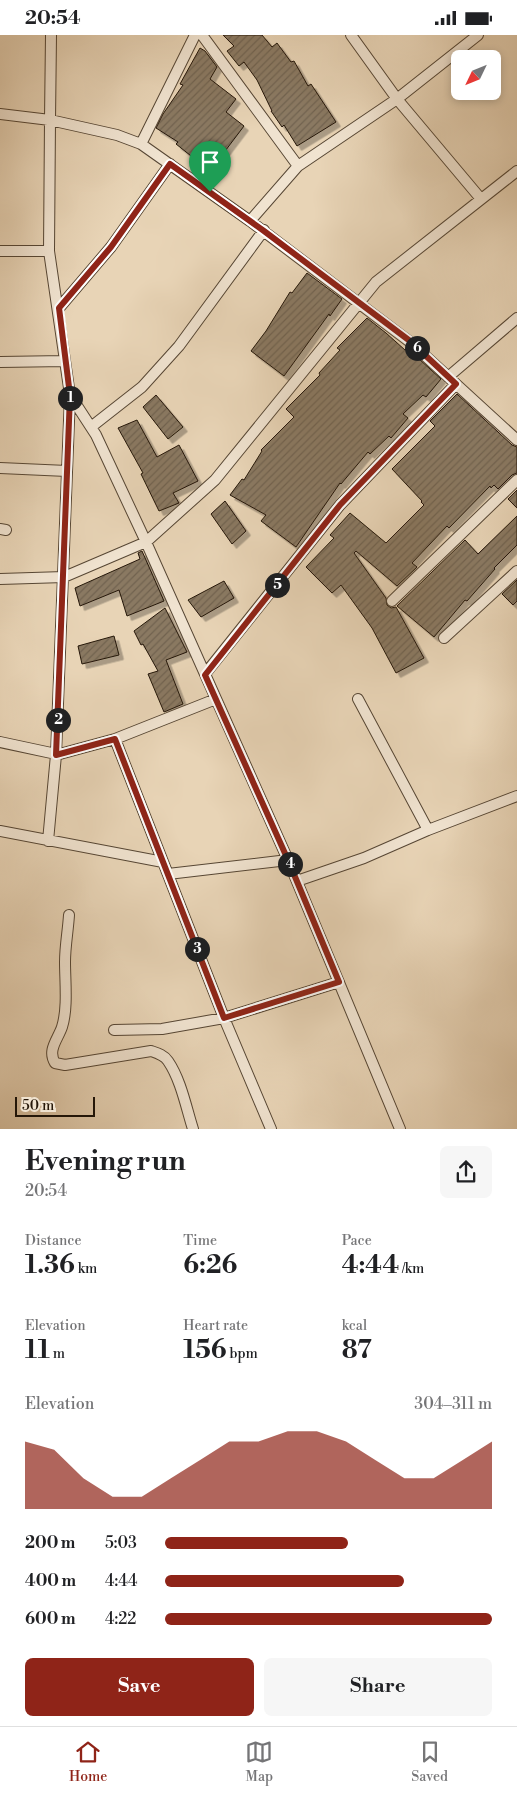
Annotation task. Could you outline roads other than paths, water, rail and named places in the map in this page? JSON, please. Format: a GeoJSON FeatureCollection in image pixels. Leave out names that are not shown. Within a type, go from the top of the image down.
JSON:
{"type":"FeatureCollection","features":[{"type":"Feature","properties":{"kind":"street"},"geometry":{"type":"LineString","coordinates":[[48,841],[56,755],[70,395],[59,308],[49,251],[50,35]]}},
{"type":"Feature","properties":{"kind":"street"},"geometry":{"type":"LineString","coordinates":[[141,144],[196,35]]}},
{"type":"Feature","properties":{"kind":"street"},"geometry":{"type":"LineString","coordinates":[[202,35],[298,166]]}},
{"type":"Feature","properties":{"kind":"street"},"geometry":{"type":"LineString","coordinates":[[351,35],[397,99],[481,199]]}},
{"type":"Feature","properties":{"kind":"street"},"geometry":{"type":"LineString","coordinates":[[250,221],[298,166],[397,99],[478,35]]}},
{"type":"Feature","properties":{"kind":"street"},"geometry":{"type":"LineString","coordinates":[[0,114],[50,120],[117,135],[141,144],[264,231],[410,341],[517,441]]}},
{"type":"Feature","properties":{"kind":"street"},"geometry":{"type":"LineString","coordinates":[[59,308],[111,247],[170,164]]}},
{"type":"Feature","properties":{"kind":"street"},"geometry":{"type":"LineString","coordinates":[[0,579],[64,577],[146,542],[215,480],[376,282],[517,171]]}},
{"type":"Feature","properties":{"kind":"street"},"geometry":{"type":"LineString","coordinates":[[91,427],[142,387],[179,345],[264,231]]}},
{"type":"Feature","properties":{"kind":"street"},"geometry":{"type":"LineString","coordinates":[[0,251],[49,251]]}},
{"type":"Feature","properties":{"kind":"street"},"geometry":{"type":"LineString","coordinates":[[205,675],[340,505],[452,380],[517,318]]}},
{"type":"Feature","properties":{"kind":"street"},"geometry":{"type":"LineString","coordinates":[[0,361],[65,361]]}},
{"type":"Feature","properties":{"kind":"street"},"geometry":{"type":"LineString","coordinates":[[70,395],[96,435],[146,542],[288,860],[400,1129]]}},
{"type":"Feature","properties":{"kind":"street"},"geometry":{"type":"LineString","coordinates":[[0,468],[68,471]]}},
{"type":"Feature","properties":{"kind":"street"},"geometry":{"type":"LineString","coordinates":[[392,601],[517,480]]}},
{"type":"Feature","properties":{"kind":"street"},"geometry":{"type":"LineString","coordinates":[[444,638],[517,571]]}},
{"type":"Feature","properties":{"kind":"street"},"geometry":{"type":"LineString","coordinates":[[0,742],[56,755],[115,739],[216,699]]}},
{"type":"Feature","properties":{"kind":"street"},"geometry":{"type":"LineString","coordinates":[[358,699],[428,830]]}},
{"type":"Feature","properties":{"kind":"street"},"geometry":{"type":"LineString","coordinates":[[115,739],[224,1018],[271,1129]]}},
{"type":"Feature","properties":{"kind":"street"},"geometry":{"type":"LineString","coordinates":[[297,881],[364,858],[428,830],[517,796]]}},
{"type":"Feature","properties":{"kind":"street"},"geometry":{"type":"LineString","coordinates":[[0,831],[163,862]]}},
{"type":"Feature","properties":{"kind":"street"},"geometry":{"type":"LineString","coordinates":[[168,874],[288,860]]}},
{"type":"Feature","properties":{"kind":"street"},"geometry":{"type":"LineString","coordinates":[[69,915],[65,959],[64,1012],[62,1027],[55,1040],[52,1058],[55,1063],[65,1065],[151,1051],[160,1054],[167,1060],[177,1079],[193,1129]]}},
{"type":"Feature","properties":{"kind":"street"},"geometry":{"type":"LineString","coordinates":[[114,1030],[162,1029],[224,1018],[339,982]]}}]}
